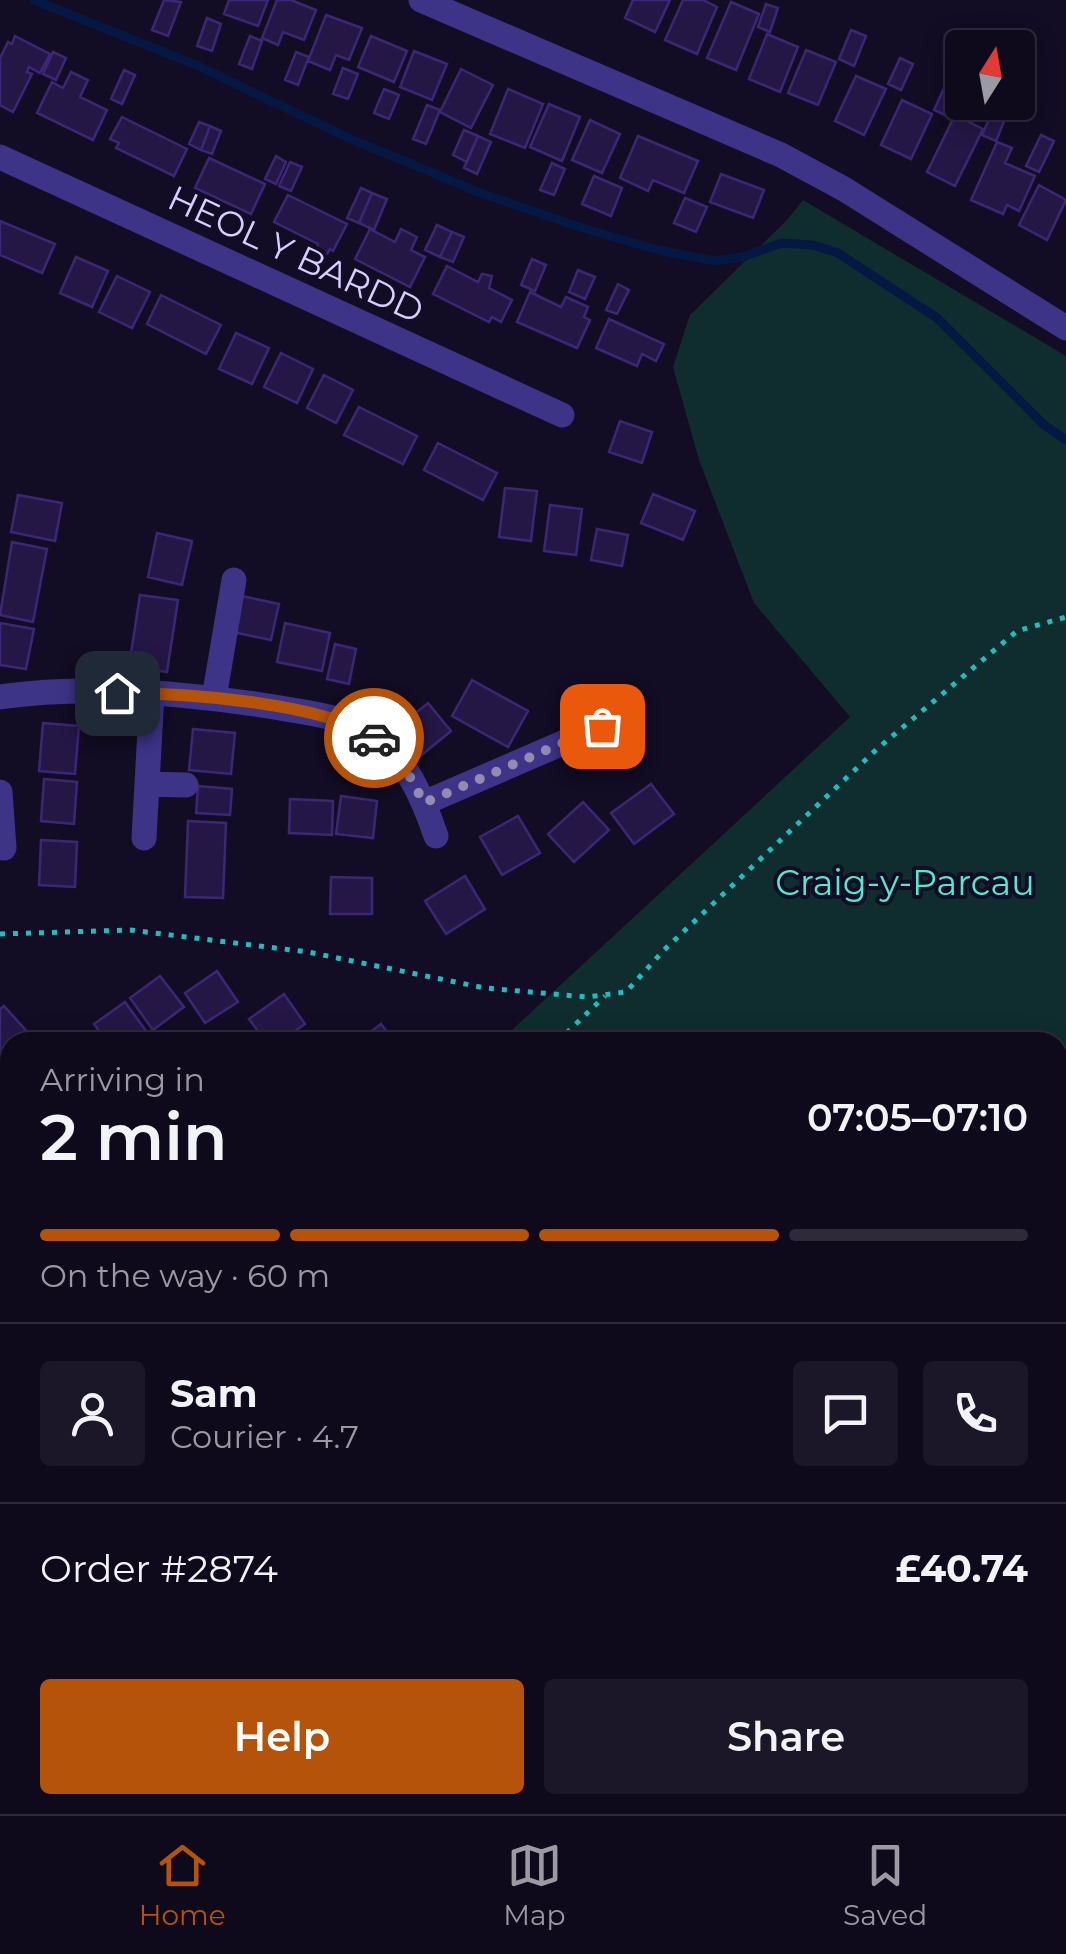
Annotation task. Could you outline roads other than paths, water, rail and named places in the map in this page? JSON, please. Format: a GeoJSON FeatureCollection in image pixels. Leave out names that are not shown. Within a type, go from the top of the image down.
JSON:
{"type":"FeatureCollection","features":[{"type":"Feature","properties":{"kind":"street"},"geometry":{"type":"LineString","coordinates":[[421,0],[782,154],[844,188],[1066,328]]}},
{"type":"Feature","properties":{"kind":"street","name":"HEOL Y BARDD"},"geometry":{"type":"LineString","coordinates":[[0,157],[562,415]]}},
{"type":"Feature","properties":{"kind":"street"},"geometry":{"type":"LineString","coordinates":[[214,698],[234,580]]}},
{"type":"Feature","properties":{"kind":"street"},"geometry":{"type":"LineString","coordinates":[[0,697],[48,692],[152,693],[214,698],[332,717],[371,734],[403,764],[436,836]]}},
{"type":"Feature","properties":{"kind":"street"},"geometry":{"type":"LineString","coordinates":[[144,838],[152,693]]}},
{"type":"Feature","properties":{"kind":"street"},"geometry":{"type":"LineString","coordinates":[[424,803],[602,726]]}},
{"type":"Feature","properties":{"kind":"street"},"geometry":{"type":"LineString","coordinates":[[147,784],[186,786]]}},
{"type":"Feature","properties":{"kind":"street"},"geometry":{"type":"LineString","coordinates":[[0,792],[4,848]]}},
{"type":"Feature","properties":{"kind":"waterway"},"geometry":{"type":"LineString","coordinates":[[34,0],[196,65],[351,139],[481,193],[579,227],[658,250],[715,261],[742,257],[782,243],[813,245],[838,253],[937,318],[1043,424],[1066,440]]}},
{"type":"Feature","properties":{"kind":"park label","name":"Craig-y-Parcau"},"geometry":{"type":"Point","coordinates":[905,882]}}]}
